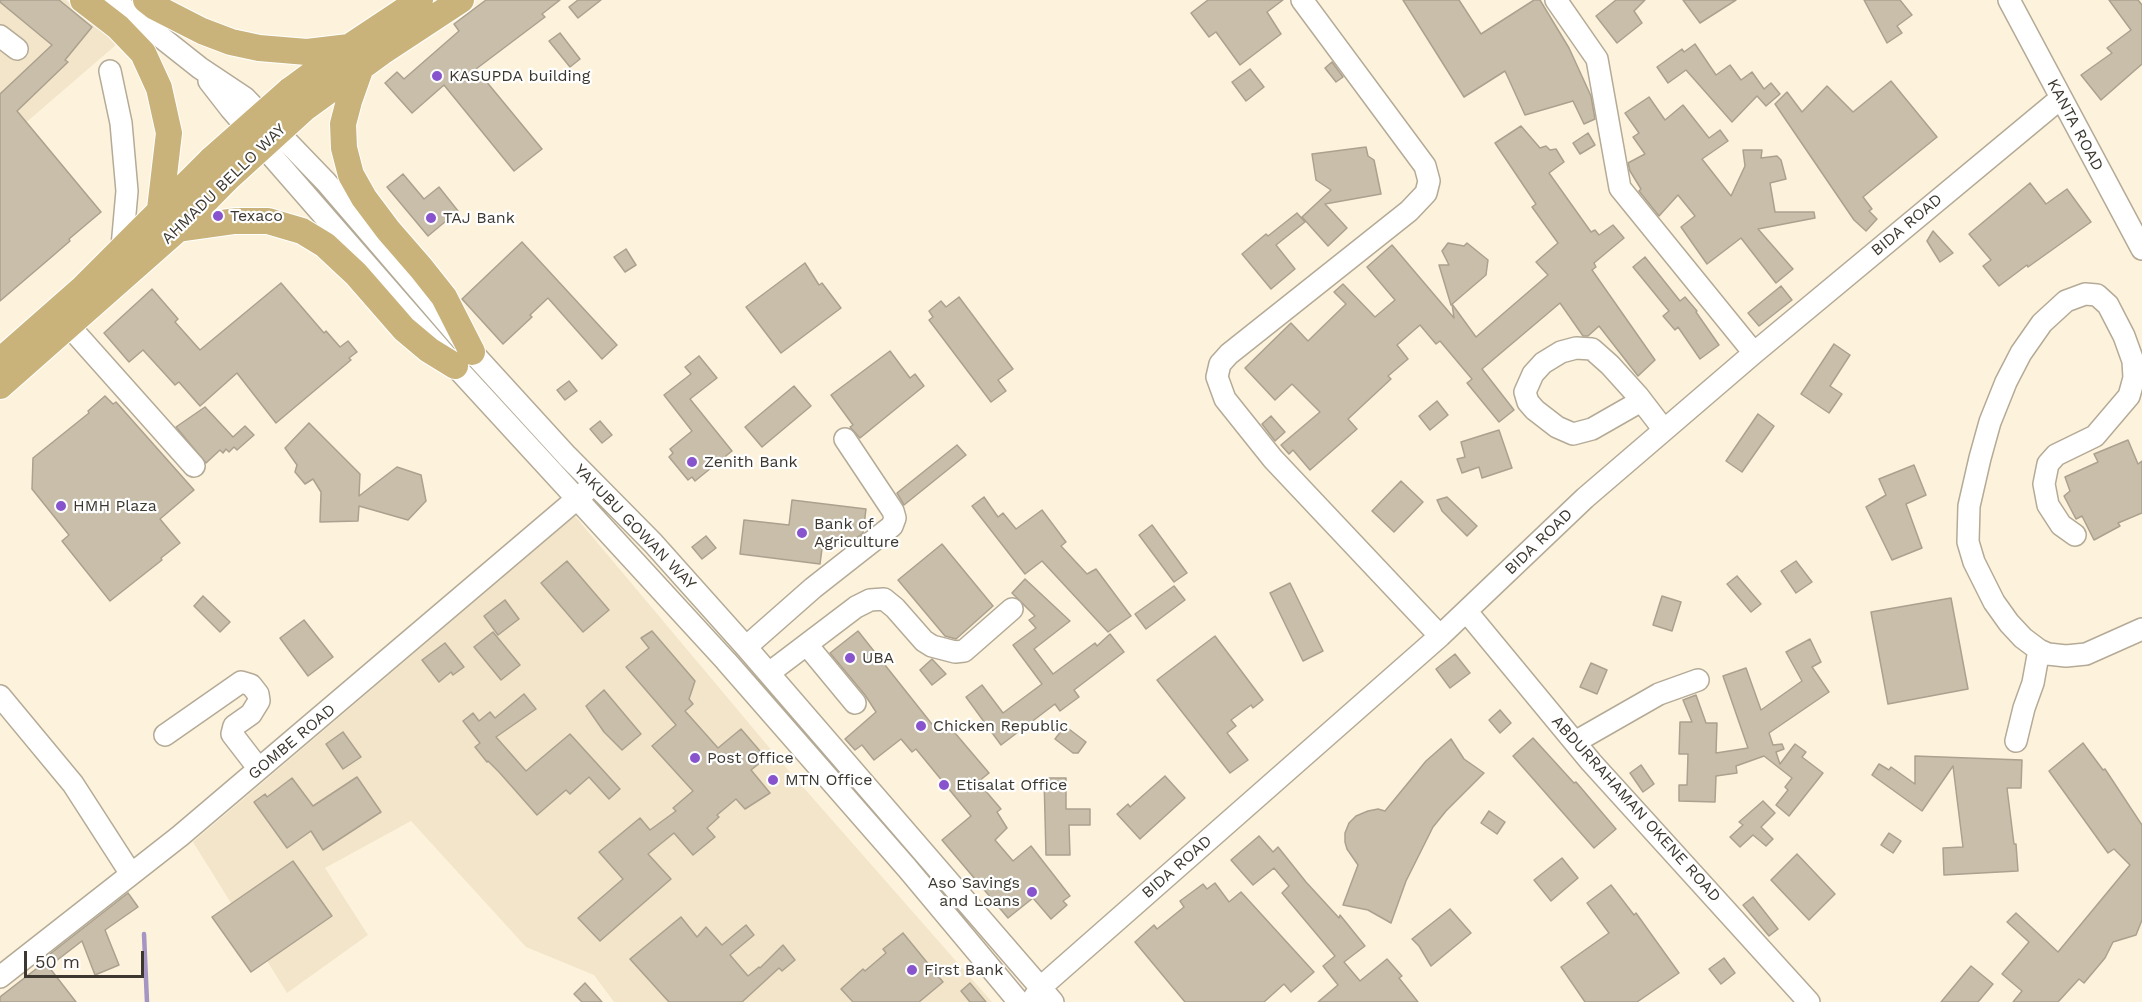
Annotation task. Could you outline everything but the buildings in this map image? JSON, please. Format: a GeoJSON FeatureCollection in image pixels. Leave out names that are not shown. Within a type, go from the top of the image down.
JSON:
{"type":"FeatureCollection","features":[{"type":"Feature","properties":{"kind":"main road"},"geometry":{"type":"LineString","coordinates":[[83,0],[118,27],[143,53],[159,88],[169,133],[160,209]]}},
{"type":"Feature","properties":{"kind":"main road"},"geometry":{"type":"LineString","coordinates":[[146,0],[202,31],[231,42],[259,48],[355,57],[349,101],[343,124],[344,148],[351,175],[364,198],[388,231],[444,297],[464,359]]}},
{"type":"Feature","properties":{"kind":"main road","name":"AHMADU BELLO WAY"},"geometry":{"type":"LineString","coordinates":[[0,361],[83,288],[160,209],[220,169],[297,99],[355,57],[420,0]]}},
{"type":"Feature","properties":{"kind":"main road","name":"AHMADU BELLO WAY"},"geometry":{"type":"LineString","coordinates":[[355,57],[461,0]]}},
{"type":"Feature","properties":{"kind":"main road","name":"AHMADU BELLO WAY"},"geometry":{"type":"LineString","coordinates":[[0,386],[70,327],[178,229],[220,169]]}},
{"type":"Feature","properties":{"kind":"main road"},"geometry":{"type":"LineString","coordinates":[[178,229],[235,221],[268,221],[302,231],[333,252],[356,274],[404,329],[429,350],[464,359]]}},
{"type":"Feature","properties":{"kind":"street","name":"YAKUBU GOWAN WAY"},"geometry":{"type":"LineString","coordinates":[[114,0],[200,68],[230,108],[464,359],[595,484],[653,543],[769,673],[1042,997]]}},
{"type":"Feature","properties":{"kind":"street"},"geometry":{"type":"LineString","coordinates":[[1302,0],[1425,166],[1429,181],[1426,193],[1408,211],[1229,354],[1220,364],[1217,377],[1225,399],[1273,459],[1440,636]]}},
{"type":"Feature","properties":{"kind":"street"},"geometry":{"type":"LineString","coordinates":[[1556,0],[1597,59],[1620,188],[1754,353]]}},
{"type":"Feature","properties":{"kind":"street","name":"KANTA ROAD"},"geometry":{"type":"LineString","coordinates":[[2009,0],[2142,249]]}},
{"type":"Feature","properties":{"kind":"street"},"geometry":{"type":"LineString","coordinates":[[0,36],[17,49]]}},
{"type":"Feature","properties":{"kind":"street"},"geometry":{"type":"LineString","coordinates":[[110,70],[122,123],[127,190],[122,248]]}},
{"type":"Feature","properties":{"kind":"street","name":"BIDA ROAD"},"geometry":{"type":"LineString","coordinates":[[1042,997],[1467,612],[1585,498],[1754,353],[2061,98]]}},
{"type":"Feature","properties":{"kind":"street"},"geometry":{"type":"LineString","coordinates":[[2075,535],[2061,525],[2048,505],[2044,484],[2048,464],[2056,455],[2095,435],[2129,396],[2134,378],[2133,361],[2124,336],[2108,305],[2097,295],[2085,294],[2066,301],[2042,323],[2021,353],[2006,382],[1990,422],[1969,506],[1968,542],[1974,562],[1994,602],[2023,638],[2039,650],[2048,654],[2067,656],[2086,654],[2142,629]]}},
{"type":"Feature","properties":{"kind":"street"},"geometry":{"type":"LineString","coordinates":[[70,327],[194,466]]}},
{"type":"Feature","properties":{"kind":"street"},"geometry":{"type":"LineString","coordinates":[[1641,401],[1592,429],[1573,434],[1557,427],[1535,410],[1528,402],[1526,392],[1533,374],[1544,363],[1561,352],[1576,348],[1592,349],[1610,365],[1641,401],[1664,430]]}},
{"type":"Feature","properties":{"kind":"street","name":"YAKUBU GOWAN WAY"},"geometry":{"type":"LineString","coordinates":[[464,359],[577,499],[734,670],[907,868],[1019,1002]]}},
{"type":"Feature","properties":{"kind":"street"},"geometry":{"type":"LineString","coordinates":[[746,647],[813,588],[892,526],[895,518],[893,511],[845,440]]}},
{"type":"Feature","properties":{"kind":"street","name":"GOMBE ROAD"},"geometry":{"type":"LineString","coordinates":[[0,977],[260,769],[595,484]]}},
{"type":"Feature","properties":{"kind":"street"},"geometry":{"type":"LineString","coordinates":[[769,673],[856,607],[870,600],[884,599],[924,641],[932,646],[955,652],[964,651],[1012,609]]}},
{"type":"Feature","properties":{"kind":"street","name":"ABDURRAHAMAN OKENE ROAD"},"geometry":{"type":"LineString","coordinates":[[1467,612],[1575,742],[1809,1002]]}},
{"type":"Feature","properties":{"kind":"street"},"geometry":{"type":"LineString","coordinates":[[807,645],[855,703]]}},
{"type":"Feature","properties":{"kind":"street"},"geometry":{"type":"LineString","coordinates":[[2016,741],[2033,683],[2039,650]]}},
{"type":"Feature","properties":{"kind":"street"},"geometry":{"type":"LineString","coordinates":[[1575,742],[1659,694],[1698,680]]}},
{"type":"Feature","properties":{"kind":"street"},"geometry":{"type":"LineString","coordinates":[[165,735],[241,682],[251,685],[258,694],[259,701],[251,714],[234,726],[232,734],[260,769]]}},
{"type":"Feature","properties":{"kind":"street"},"geometry":{"type":"LineString","coordinates":[[0,696],[73,784],[131,874]]}},
{"type":"Feature","properties":{"kind":"shaded area"},"geometry":{"type":"Polygon","coordinates":[[[0,0],[66,0],[117,44],[0,145],[0,0]]]}},
{"type":"Feature","properties":{"kind":"shaded area"},"geometry":{"type":"Polygon","coordinates":[[[575,516],[789,771],[992,1002],[614,1002],[594,975],[526,947],[411,821],[325,868],[368,935],[287,993],[193,842],[575,516]]]}},
{"type":"Feature","properties":{"kind":"waterway"},"geometry":{"type":"LineString","coordinates":[[144,934],[147,1002]]}},
{"type":"Feature","properties":{"kind":"place","name":"KASUPDA building"},"geometry":{"type":"Point","coordinates":[437,76]}},
{"type":"Feature","properties":{"kind":"place","name":"Texaco"},"geometry":{"type":"Point","coordinates":[218,216]}},
{"type":"Feature","properties":{"kind":"place","name":"TAJ Bank"},"geometry":{"type":"Point","coordinates":[431,218]}},
{"type":"Feature","properties":{"kind":"place","name":"Zenith Bank"},"geometry":{"type":"Point","coordinates":[692,462]}},
{"type":"Feature","properties":{"kind":"place","name":"HMH Plaza"},"geometry":{"type":"Point","coordinates":[61,506]}},
{"type":"Feature","properties":{"kind":"place","name":"Bank of Agriculture"},"geometry":{"type":"Point","coordinates":[802,533]}},
{"type":"Feature","properties":{"kind":"place","name":"UBA"},"geometry":{"type":"Point","coordinates":[850,658]}},
{"type":"Feature","properties":{"kind":"place","name":"Chicken Republic"},"geometry":{"type":"Point","coordinates":[921,726]}},
{"type":"Feature","properties":{"kind":"place","name":"Post Office"},"geometry":{"type":"Point","coordinates":[695,758]}},
{"type":"Feature","properties":{"kind":"place","name":"MTN Office"},"geometry":{"type":"Point","coordinates":[773,780]}},
{"type":"Feature","properties":{"kind":"place","name":"Etisalat Office"},"geometry":{"type":"Point","coordinates":[944,785]}},
{"type":"Feature","properties":{"kind":"place","name":"Aso Savings and Loans"},"geometry":{"type":"Point","coordinates":[1032,892]}},
{"type":"Feature","properties":{"kind":"place","name":"First Bank"},"geometry":{"type":"Point","coordinates":[912,970]}}]}
